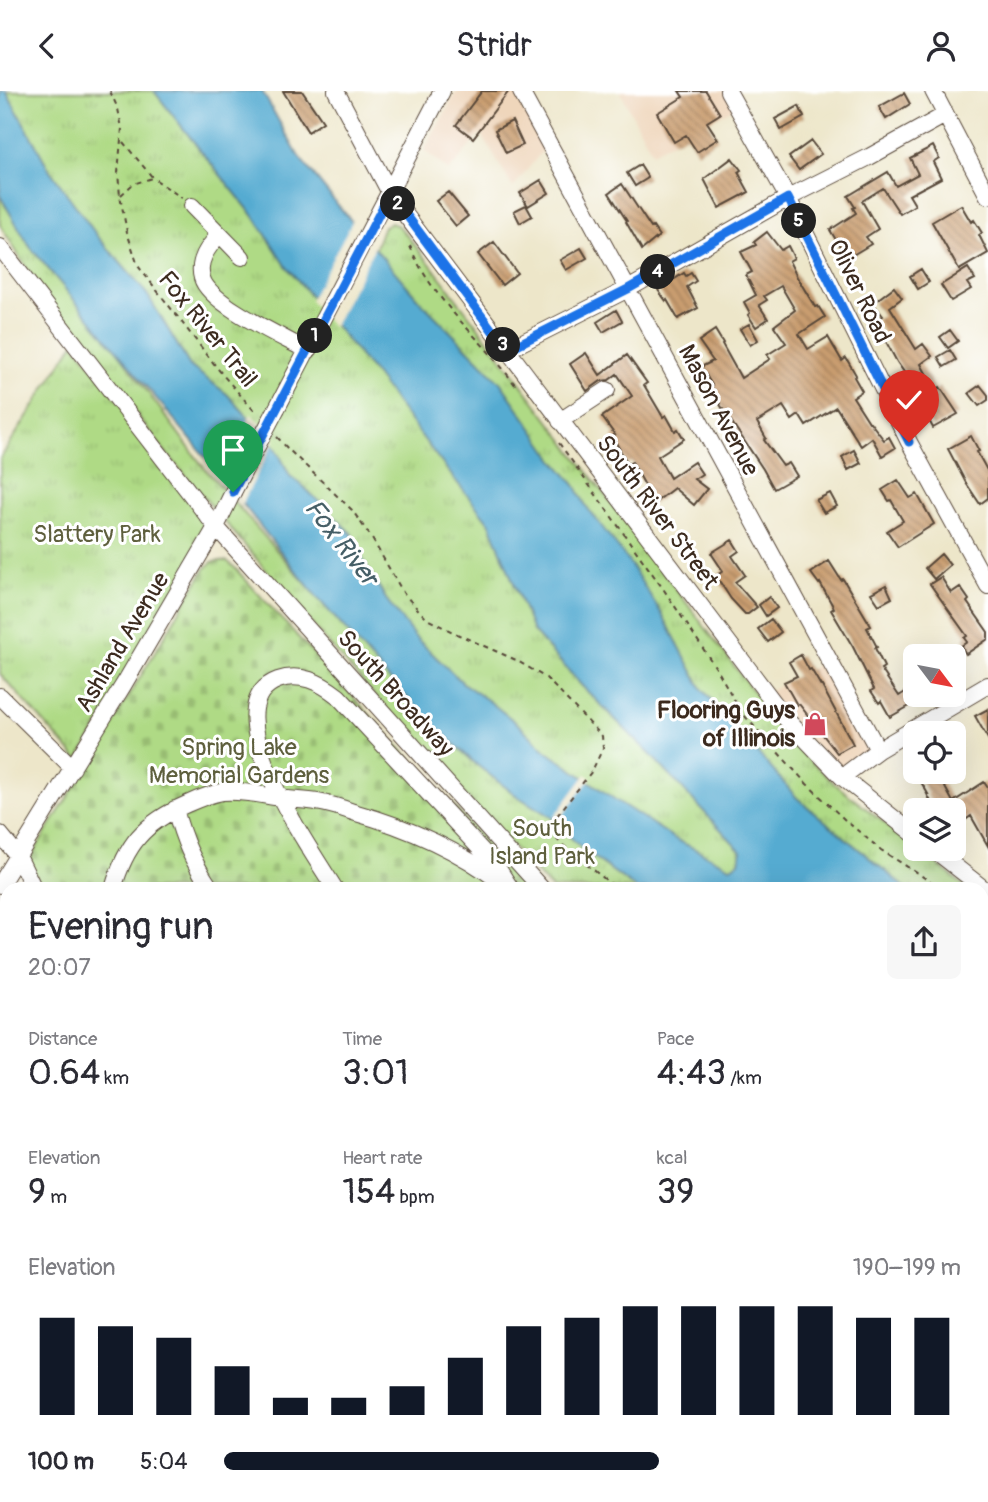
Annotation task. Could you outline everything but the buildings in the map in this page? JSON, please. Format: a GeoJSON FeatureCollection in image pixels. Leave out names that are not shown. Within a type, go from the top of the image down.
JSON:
{"type":"FeatureCollection","features":[{"type":"Feature","properties":{"kind":"street","name":"South River Street"},"geometry":{"type":"LineString","coordinates":[[336,91],[390,193],[787,720],[842,777],[903,825]]}},
{"type":"Feature","properties":{"kind":"street","name":"Ashland Avenue"},"geometry":{"type":"LineString","coordinates":[[2,882],[124,684],[216,527],[442,91]]}},
{"type":"Feature","properties":{"kind":"street","name":"Oliver Road"},"geometry":{"type":"LineString","coordinates":[[728,91],[788,198],[909,442],[988,586]]}},
{"type":"Feature","properties":{"kind":"street"},"geometry":{"type":"LineString","coordinates":[[933,91],[988,196]]}},
{"type":"Feature","properties":{"kind":"street","name":"Mason Avenue"},"geometry":{"type":"LineString","coordinates":[[521,92],[878,750]]}},
{"type":"Feature","properties":{"kind":"street"},"geometry":{"type":"LineString","coordinates":[[507,350],[628,289],[788,198],[945,115]]}},
{"type":"Feature","properties":{"kind":"street"},"geometry":{"type":"LineString","coordinates":[[192,206],[242,257]]}},
{"type":"Feature","properties":{"kind":"street"},"geometry":{"type":"LineString","coordinates":[[219,235],[207,248],[201,261],[202,278],[212,295],[228,307],[308,351]]}},
{"type":"Feature","properties":{"kind":"street","name":"South Broadway"},"geometry":{"type":"LineString","coordinates":[[0,247],[216,527],[536,882]]}},
{"type":"Feature","properties":{"kind":"street"},"geometry":{"type":"LineString","coordinates":[[560,421],[607,390]]}},
{"type":"Feature","properties":{"kind":"street"},"geometry":{"type":"LineString","coordinates":[[331,882],[280,798],[258,744],[253,716],[260,694],[270,684],[292,677],[304,678],[327,687],[351,709],[485,854],[506,882]]}},
{"type":"Feature","properties":{"kind":"street"},"geometry":{"type":"LineString","coordinates":[[842,777],[878,750],[988,685]]}},
{"type":"Feature","properties":{"kind":"street"},"geometry":{"type":"LineString","coordinates":[[0,696],[73,768]]}},
{"type":"Feature","properties":{"kind":"street"},"geometry":{"type":"LineString","coordinates":[[115,882],[125,855],[148,826],[175,809],[202,797],[236,791],[318,802],[394,824],[456,853],[500,882]]}},
{"type":"Feature","properties":{"kind":"street"},"geometry":{"type":"LineString","coordinates":[[175,809],[185,843],[206,882]]}},
{"type":"Feature","properties":{"kind":"street"},"geometry":{"type":"LineString","coordinates":[[0,834],[18,856],[31,882]]}},
{"type":"Feature","properties":{"kind":"street"},"geometry":{"type":"LineString","coordinates":[[949,861],[976,882]]}},
{"type":"Feature","properties":{"kind":"path","name":"Fox River Trail"},"geometry":{"type":"LineString","coordinates":[[110,91],[122,128],[118,173],[120,196],[127,232],[138,266],[222,374],[264,421]]}},
{"type":"Feature","properties":{"kind":"path"},"geometry":{"type":"LineString","coordinates":[[122,141],[153,178],[192,206]]}},
{"type":"Feature","properties":{"kind":"path"},"geometry":{"type":"LineString","coordinates":[[120,196],[132,184],[153,178]]}},
{"type":"Feature","properties":{"kind":"path"},"geometry":{"type":"LineString","coordinates":[[410,245],[427,278],[450,311],[491,354],[515,385]]}},
{"type":"Feature","properties":{"kind":"path"},"geometry":{"type":"LineString","coordinates":[[272,431],[352,510],[404,594],[427,619],[516,660],[546,678],[602,736],[603,748],[587,777],[553,821],[552,830],[559,842],[608,882]]}},
{"type":"Feature","properties":{"kind":"path"},"geometry":{"type":"LineString","coordinates":[[555,437],[664,590],[718,671],[741,712],[807,784],[845,820],[881,850],[931,882]]}},
{"type":"Feature","properties":{"kind":"shaded area"},"geometry":{"type":"Polygon","coordinates":[[[457,91],[518,91],[546,146],[513,188],[481,133],[449,171],[424,150],[457,91]]]}},
{"type":"Feature","properties":{"kind":"shaded area"},"geometry":{"type":"Polygon","coordinates":[[[620,91],[725,91],[734,108],[652,153],[620,91]]]}},
{"type":"Feature","properties":{"kind":"shaded area"},"geometry":{"type":"Polygon","coordinates":[[[827,660],[875,750],[842,775],[768,692],[827,660]]]}},
{"type":"Feature","properties":{"kind":"green space","name":"South Island Park"},"geometry":{"type":"Polygon","coordinates":[[[6,91],[154,91],[253,215],[287,267],[375,374],[490,524],[533,631],[582,686],[741,851],[739,862],[730,868],[677,840],[617,801],[546,751],[519,725],[464,684],[415,637],[386,599],[364,562],[352,534],[290,476],[275,446],[227,394],[190,366],[147,294],[98,237],[49,169],[6,91]]]}},
{"type":"Feature","properties":{"kind":"green space","name":"South Island Park"},"geometry":{"type":"Polygon","coordinates":[[[0,196],[30,247],[118,352],[202,465],[390,680],[477,765],[517,796],[551,817],[581,848],[627,882],[546,882],[326,641],[164,450],[34,280],[0,225],[0,196]]]}},
{"type":"Feature","properties":{"kind":"green space"},"geometry":{"type":"Polygon","coordinates":[[[391,223],[399,226],[781,728],[807,758],[835,784],[903,838],[903,861],[933,861],[959,882],[899,882],[797,798],[702,689],[662,614],[586,506],[575,485],[375,249],[384,226],[391,223]]]}},
{"type":"Feature","properties":{"kind":"green space","name":"Slattery Park"},"geometry":{"type":"Polygon","coordinates":[[[74,343],[216,527],[78,760],[0,674],[0,459],[74,343]]]}},
{"type":"Feature","properties":{"kind":"green space","name":"Spring Lake Memorial Gardens"},"geometry":{"type":"Polygon","coordinates":[[[227,561],[233,566],[524,882],[38,882],[28,861],[204,570],[212,562],[227,561]]]}},
{"type":"Feature","properties":{"kind":"water","name":"Fox River"},"geometry":{"type":"Polygon","coordinates":[[[0,91],[6,91],[49,169],[98,237],[147,294],[190,366],[227,394],[275,446],[290,476],[352,534],[364,562],[386,599],[415,637],[464,684],[519,725],[546,751],[617,801],[677,840],[730,867],[739,862],[741,851],[582,686],[533,631],[490,524],[375,374],[287,267],[253,215],[154,91],[262,91],[299,157],[337,204],[420,301],[500,382],[554,460],[575,485],[586,506],[627,559],[662,614],[702,689],[797,798],[899,882],[627,882],[581,848],[551,817],[517,796],[477,765],[390,680],[321,602],[202,453],[30,247],[0,196],[0,91]]]}},
{"type":"Feature","properties":{"kind":"pier"},"geometry":{"type":"Polygon","coordinates":[[[354,218],[376,245],[333,328],[310,300],[354,218]]]}},
{"type":"Feature","properties":{"kind":"pier"},"geometry":{"type":"Polygon","coordinates":[[[251,414],[275,440],[242,504],[220,476],[251,414]]]}},
{"type":"Feature","properties":{"kind":"pier"},"geometry":{"type":"Polygon","coordinates":[[[586,774],[591,778],[559,820],[554,817],[586,774]]]}},
{"type":"Feature","properties":{"kind":"place","name":"Flooring Guys of Illinois"},"geometry":{"type":"Point","coordinates":[815,724]}},
{"type":"Feature","properties":{"kind":"route"},"geometry":{"type":"LineString","coordinates":[[233,492],[390,193],[507,350],[628,289],[788,198],[909,442]]}}]}
